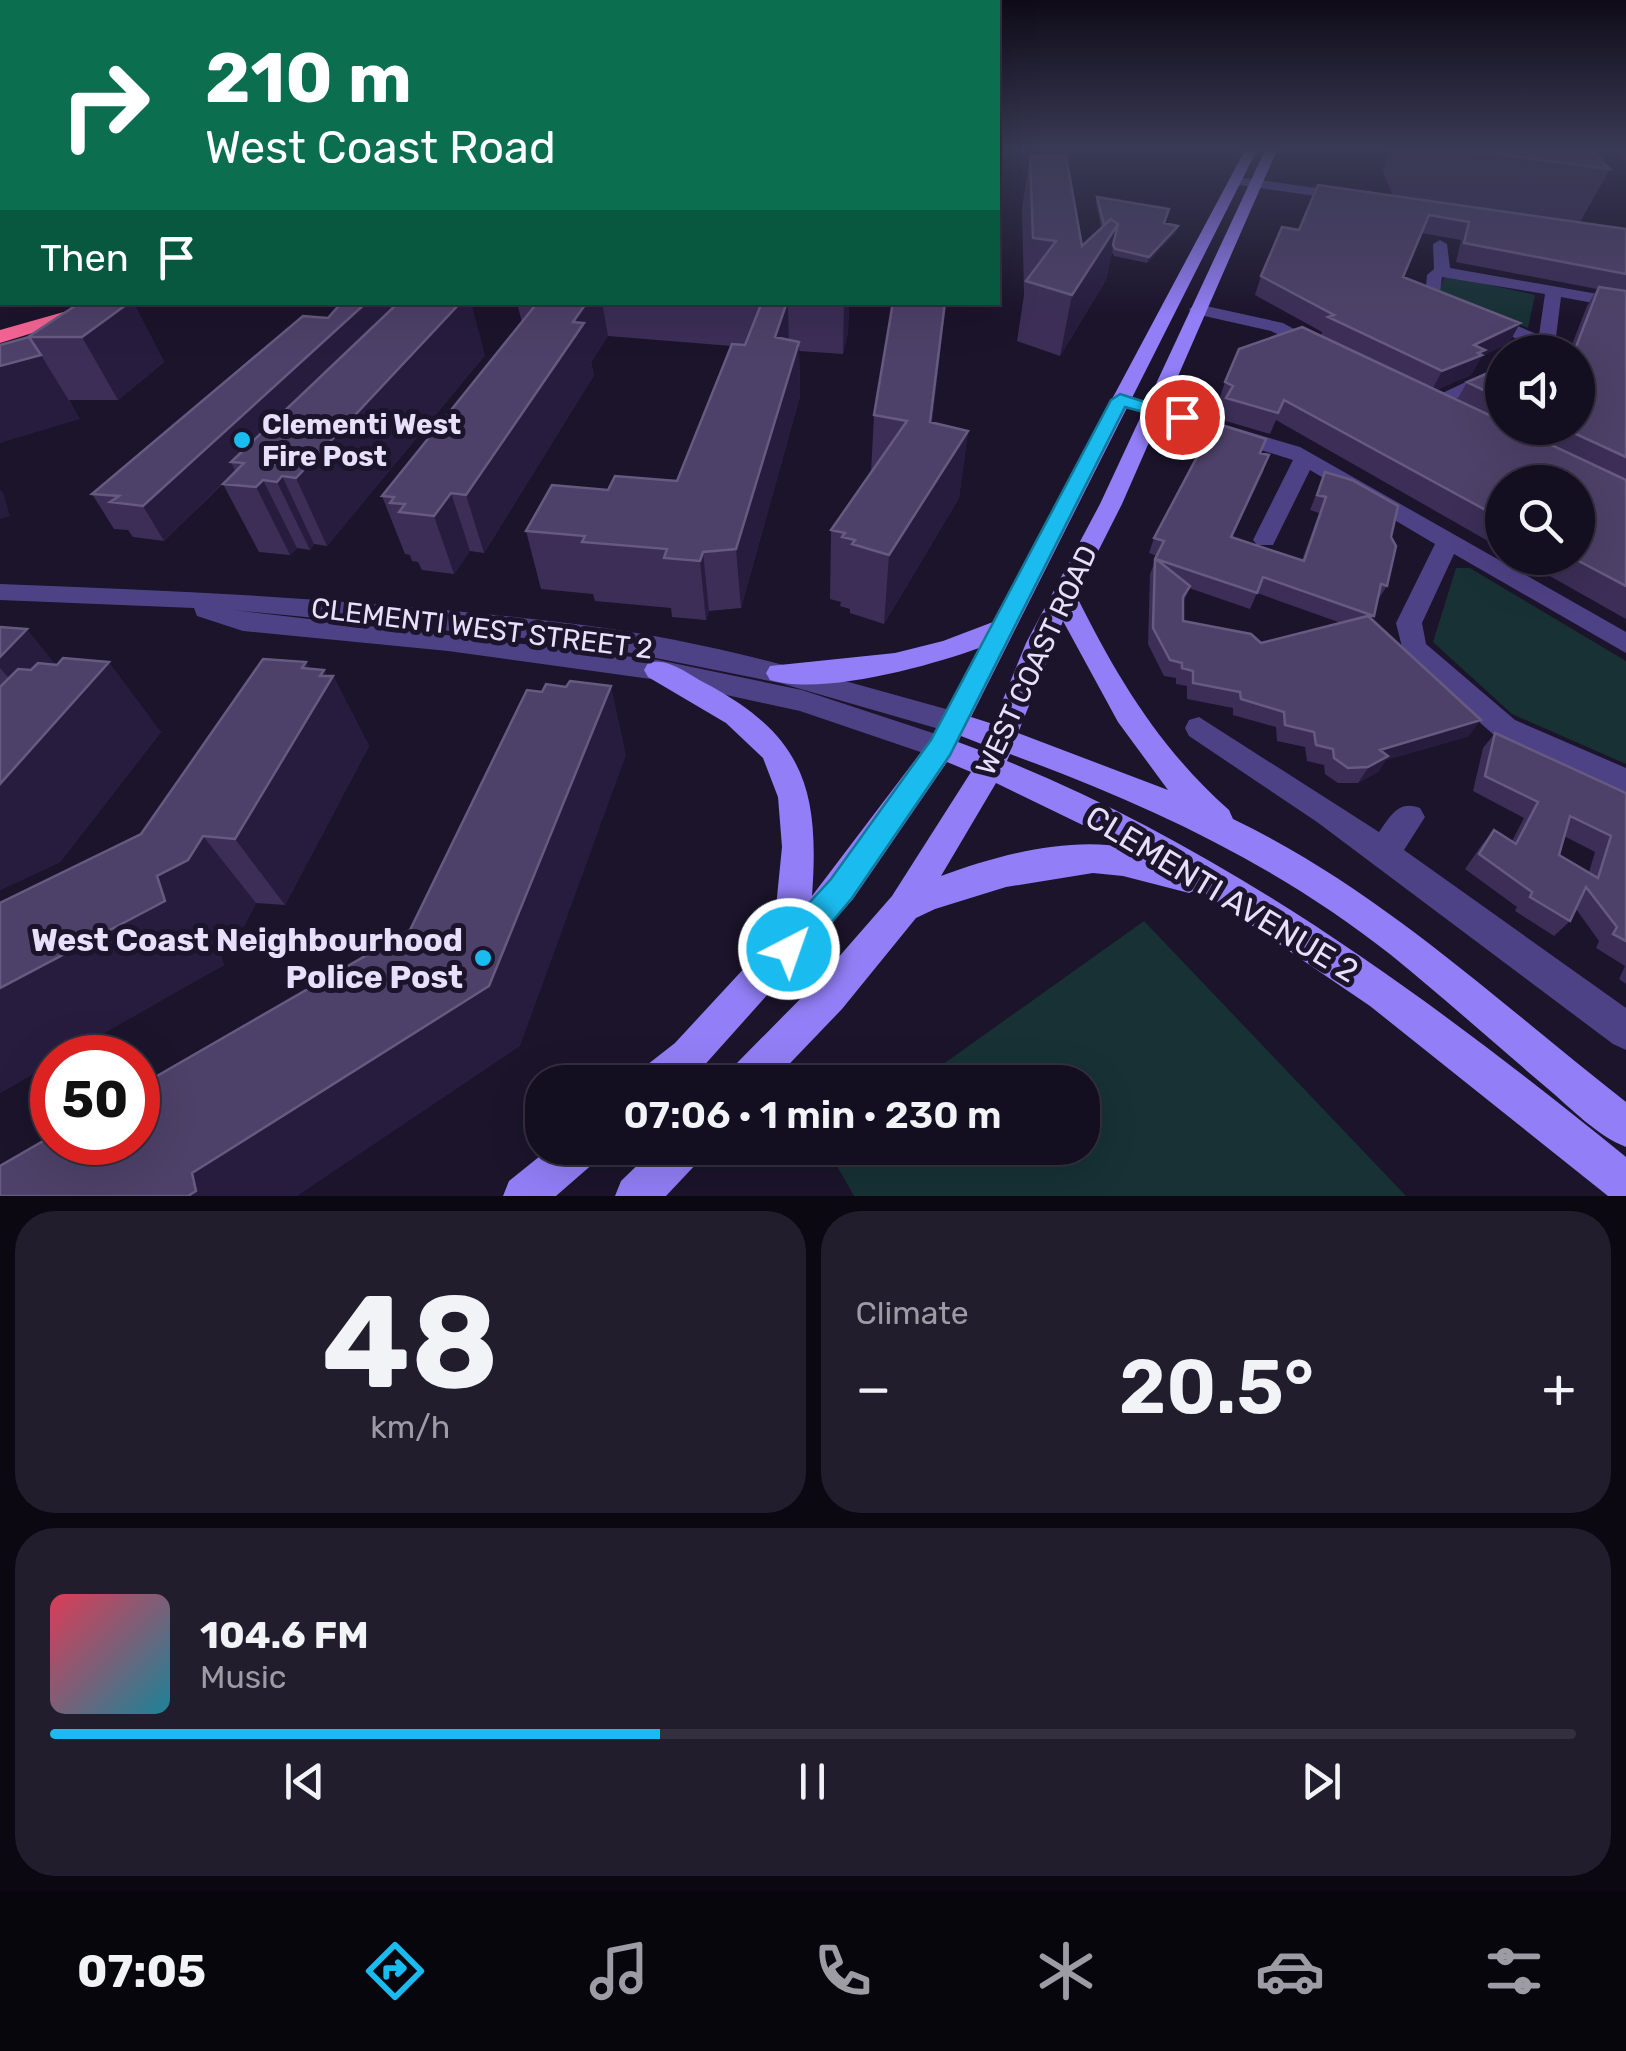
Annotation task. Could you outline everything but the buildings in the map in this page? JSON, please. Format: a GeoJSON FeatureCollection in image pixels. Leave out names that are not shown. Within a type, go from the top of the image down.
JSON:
{"type":"FeatureCollection","features":[{"type":"Feature","properties":{"kind":"highway"},"geometry":{"type":"LineString","coordinates":[[0,320],[51,305]]}},
{"type":"Feature","properties":{"kind":"highway"},"geometry":{"type":"LineString","coordinates":[[0,337],[112,305]]}},
{"type":"Feature","properties":{"kind":"main road","name":"WEST COAST ROAD"},"geometry":{"type":"LineString","coordinates":[[677,1065],[842,888],[947,734],[1223,206]]}},
{"type":"Feature","properties":{"kind":"main road","name":"WEST COAST ROAD"},"geometry":{"type":"LineString","coordinates":[[762,1065],[829,996],[904,908],[997,753],[1062,592],[1111,504],[1244,206]]}},
{"type":"Feature","properties":{"kind":"main road"},"geometry":{"type":"LineString","coordinates":[[1196,256],[1221,260]]}},
{"type":"Feature","properties":{"kind":"main road"},"geometry":{"type":"LineString","coordinates":[[1062,592],[1121,709],[1180,784],[1246,840]]}},
{"type":"Feature","properties":{"kind":"main road"},"geometry":{"type":"LineString","coordinates":[[780,673],[878,668],[924,659],[1005,627]]}},
{"type":"Feature","properties":{"kind":"main road"},"geometry":{"type":"LineString","coordinates":[[658,670],[730,714],[773,750],[799,828],[789,949]]}},
{"type":"Feature","properties":{"kind":"main road","name":"CLEMENTI AVENUE 2"},"geometry":{"type":"LineString","coordinates":[[947,734],[1246,840],[1329,890],[1626,1127]]}},
{"type":"Feature","properties":{"kind":"main road","name":"CLEMENTI AVENUE 2"},"geometry":{"type":"LineString","coordinates":[[997,753],[1306,937],[1525,1100],[1626,1184]]}},
{"type":"Feature","properties":{"kind":"main road"},"geometry":{"type":"LineString","coordinates":[[904,908],[941,890],[1074,860],[1112,860],[1214,883]]}},
{"type":"Feature","properties":{"kind":"main road"},"geometry":{"type":"LineString","coordinates":[[524,1196],[561,1165]]}},
{"type":"Feature","properties":{"kind":"main road"},"geometry":{"type":"LineString","coordinates":[[636,1196],[667,1165]]}},
{"type":"Feature","properties":{"kind":"street"},"geometry":{"type":"LineString","coordinates":[[1440,244],[1442,271]]}},
{"type":"Feature","properties":{"kind":"street"},"geometry":{"type":"LineString","coordinates":[[1512,335],[1431,295],[1435,275],[1442,271],[1626,304]]}},
{"type":"Feature","properties":{"kind":"street"},"geometry":{"type":"LineString","coordinates":[[1544,335],[1554,290]]}},
{"type":"Feature","properties":{"kind":"street"},"geometry":{"type":"LineString","coordinates":[[1197,309],[1277,327],[1328,352]]}},
{"type":"Feature","properties":{"kind":"street"},"geometry":{"type":"LineString","coordinates":[[1465,420],[1423,399],[1485,377]]}},
{"type":"Feature","properties":{"kind":"street"},"geometry":{"type":"LineString","coordinates":[[1120,400],[1267,440],[1305,458],[1626,644]]}},
{"type":"Feature","properties":{"kind":"street"},"geometry":{"type":"LineString","coordinates":[[1265,540],[1305,458]]}},
{"type":"Feature","properties":{"kind":"street"},"geometry":{"type":"LineString","coordinates":[[1449,539],[1409,623],[1413,648],[1504,728],[1626,781]]}},
{"type":"Feature","properties":{"kind":"street","name":"CLEMENTI WEST STREET 2"},"geometry":{"type":"LineString","coordinates":[[0,592],[256,602],[557,631],[780,673],[947,734]]}},
{"type":"Feature","properties":{"kind":"street","name":"CLEMENTI WEST STREET 2"},"geometry":{"type":"LineString","coordinates":[[183,602],[243,622],[448,642],[658,670],[947,734]]}},
{"type":"Feature","properties":{"kind":"street"},"geometry":{"type":"LineString","coordinates":[[1199,728],[1383,853],[1626,1031]]}},
{"type":"Feature","properties":{"kind":"street"},"geometry":{"type":"LineString","coordinates":[[1383,853],[1409,817]]}},
{"type":"Feature","properties":{"kind":"green space"},"geometry":{"type":"Polygon","coordinates":[[[1444,278],[1535,295],[1528,328],[1439,292],[1444,278]]]}},
{"type":"Feature","properties":{"kind":"green space"},"geometry":{"type":"Polygon","coordinates":[[[1456,568],[1470,568],[1626,661],[1626,764],[1512,714],[1433,642],[1456,568]]]}},
{"type":"Feature","properties":{"kind":"green space"},"geometry":{"type":"Polygon","coordinates":[[[1144,921],[1406,1196],[854,1196],[837,1165],[1100,1165],[1100,1065],[942,1065],[1144,921]]]}},
{"type":"Feature","properties":{"kind":"place","name":"Clementi West Fire Post"},"geometry":{"type":"Point","coordinates":[242,440]}},
{"type":"Feature","properties":{"kind":"place","name":"West Coast Neighbourhood Police Post"},"geometry":{"type":"Point","coordinates":[483,958]}},
{"type":"Feature","properties":{"kind":"route"},"geometry":{"type":"LineString","coordinates":[[789,949],[842,888],[941,747],[1120,400],[1182,417]]}}]}
